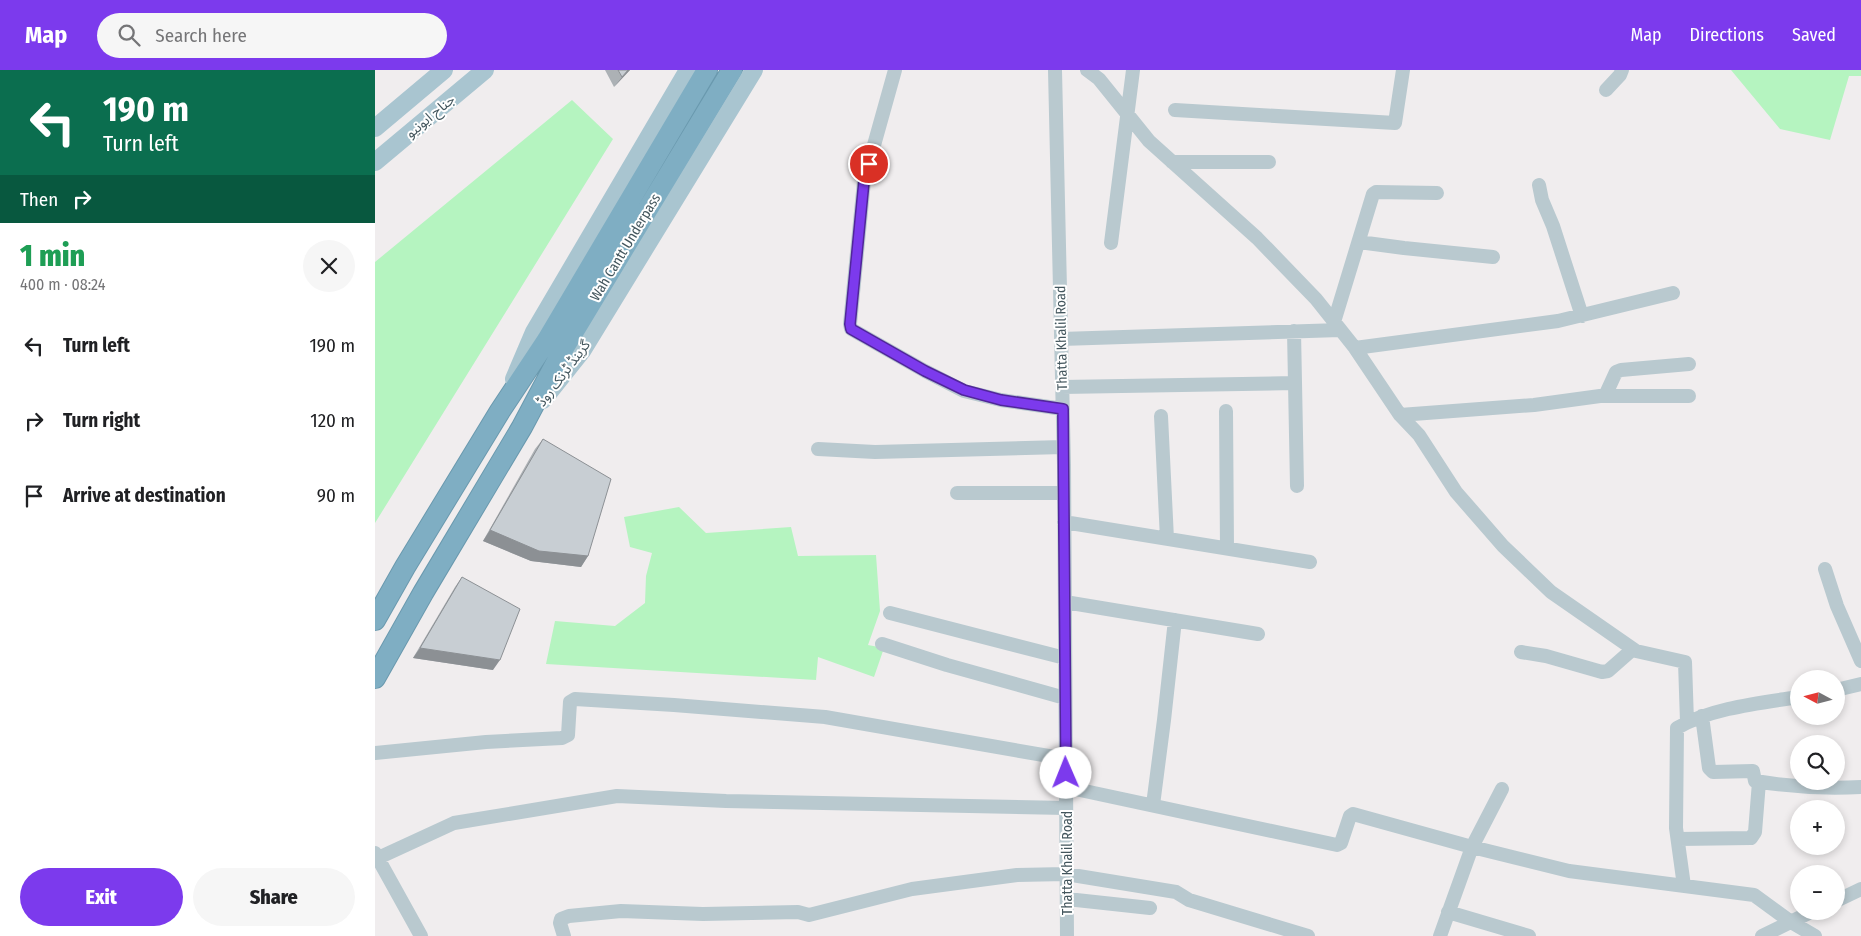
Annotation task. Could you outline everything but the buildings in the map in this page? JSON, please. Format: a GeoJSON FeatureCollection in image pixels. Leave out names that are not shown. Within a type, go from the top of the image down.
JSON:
{"type":"FeatureCollection","features":[{"type":"Feature","properties":{"kind":"highway","name":"Wah Cantt Underpass"},"geometry":{"type":"LineString","coordinates":[[500,411],[547,340],[707,70]]}},
{"type":"Feature","properties":{"kind":"highway","name":"Wah Cantt Underpass"},"geometry":{"type":"LineString","coordinates":[[522,427],[565,346],[732,70]]}},
{"type":"Feature","properties":{"kind":"highway"},"geometry":{"type":"LineString","coordinates":[[375,620],[500,411]]}},
{"type":"Feature","properties":{"kind":"highway","name":"گرینڈ ٹرنک روڈ"},"geometry":{"type":"LineString","coordinates":[[375,678],[522,427]]}},
{"type":"Feature","properties":{"kind":"main road","name":"جناح ایونیو"},"geometry":{"type":"LineString","coordinates":[[375,128],[444,70]]}},
{"type":"Feature","properties":{"kind":"main road","name":"جناح ایونیو"},"geometry":{"type":"LineString","coordinates":[[375,162],[485,70]]}},
{"type":"Feature","properties":{"kind":"main road"},"geometry":{"type":"LineString","coordinates":[[500,411],[534,332],[688,70]]}},
{"type":"Feature","properties":{"kind":"main road","name":"گرینڈ ٹرنک روڈ"},"geometry":{"type":"LineString","coordinates":[[522,427],[582,351],[754,70]]}},
{"type":"Feature","properties":{"kind":"street"},"geometry":{"type":"LineString","coordinates":[[895,70],[864,181],[851,329],[925,371],[964,390],[1001,400],[1063,409]]}},
{"type":"Feature","properties":{"kind":"street","name":"Thatta Khalil Road"},"geometry":{"type":"LineString","coordinates":[[1055,70],[1063,409],[1067,936]]}},
{"type":"Feature","properties":{"kind":"street"},"geometry":{"type":"LineString","coordinates":[[1087,70],[1099,79],[1149,141],[1257,238],[1316,299],[1355,348],[1400,414],[1419,435],[1456,492],[1503,546],[1551,592],[1633,649],[1685,662],[1687,722]]}},
{"type":"Feature","properties":{"kind":"street"},"geometry":{"type":"LineString","coordinates":[[1111,243],[1133,70]]}},
{"type":"Feature","properties":{"kind":"street"},"geometry":{"type":"LineString","coordinates":[[1175,110],[1395,123],[1403,70]]}},
{"type":"Feature","properties":{"kind":"street"},"geometry":{"type":"LineString","coordinates":[[1605,90],[1620,75],[1622,70]]}},
{"type":"Feature","properties":{"kind":"street"},"geometry":{"type":"LineString","coordinates":[[1172,162],[1269,162]]}},
{"type":"Feature","properties":{"kind":"street"},"geometry":{"type":"LineString","coordinates":[[1539,184],[1542,200],[1553,226],[1583,316]]}},
{"type":"Feature","properties":{"kind":"street"},"geometry":{"type":"LineString","coordinates":[[1337,326],[1373,194],[1376,192],[1437,193]]}},
{"type":"Feature","properties":{"kind":"street"},"geometry":{"type":"LineString","coordinates":[[1359,242],[1493,257]]}},
{"type":"Feature","properties":{"kind":"street"},"geometry":{"type":"LineString","coordinates":[[1355,348],[1558,321],[1673,293]]}},
{"type":"Feature","properties":{"kind":"street"},"geometry":{"type":"LineString","coordinates":[[1061,339],[1293,331],[1337,326]]}},
{"type":"Feature","properties":{"kind":"street"},"geometry":{"type":"LineString","coordinates":[[1293,331],[1297,486]]}},
{"type":"Feature","properties":{"kind":"street"},"geometry":{"type":"LineString","coordinates":[[1605,396],[1616,372],[1621,370],[1689,364]]}},
{"type":"Feature","properties":{"kind":"street"},"geometry":{"type":"LineString","coordinates":[[1062,387],[1295,383]]}},
{"type":"Feature","properties":{"kind":"street"},"geometry":{"type":"LineString","coordinates":[[1400,414],[1534,405],[1605,396],[1689,396]]}},
{"type":"Feature","properties":{"kind":"street"},"geometry":{"type":"LineString","coordinates":[[1227,411],[1227,548]]}},
{"type":"Feature","properties":{"kind":"street"},"geometry":{"type":"LineString","coordinates":[[1161,416],[1167,539]]}},
{"type":"Feature","properties":{"kind":"street"},"geometry":{"type":"LineString","coordinates":[[818,449],[875,452],[1063,447]]}},
{"type":"Feature","properties":{"kind":"street"},"geometry":{"type":"LineString","coordinates":[[957,493],[1064,493]]}},
{"type":"Feature","properties":{"kind":"street"},"geometry":{"type":"LineString","coordinates":[[1064,522],[1310,562]]}},
{"type":"Feature","properties":{"kind":"street"},"geometry":{"type":"LineString","coordinates":[[1825,569],[1837,606],[1861,662]]}},
{"type":"Feature","properties":{"kind":"street"},"geometry":{"type":"LineString","coordinates":[[1065,602],[1258,634]]}},
{"type":"Feature","properties":{"kind":"street"},"geometry":{"type":"LineString","coordinates":[[890,613],[1065,658]]}},
{"type":"Feature","properties":{"kind":"street"},"geometry":{"type":"LineString","coordinates":[[1153,806],[1175,620]]}},
{"type":"Feature","properties":{"kind":"street"},"geometry":{"type":"LineString","coordinates":[[882,644],[947,665],[1065,698]]}},
{"type":"Feature","properties":{"kind":"street"},"geometry":{"type":"LineString","coordinates":[[1521,652],[1546,656],[1602,672],[1608,671],[1633,649]]}},
{"type":"Feature","properties":{"kind":"street"},"geometry":{"type":"LineString","coordinates":[[1845,688],[1861,684]]}},
{"type":"Feature","properties":{"kind":"street"},"geometry":{"type":"LineString","coordinates":[[1684,886],[1676,828],[1677,728],[1702,716],[1759,703],[1790,698]]}},
{"type":"Feature","properties":{"kind":"street"},"geometry":{"type":"LineString","coordinates":[[375,753],[486,742],[562,738],[567,735],[570,702],[575,699],[825,717],[1066,759]]}},
{"type":"Feature","properties":{"kind":"street"},"geometry":{"type":"LineString","coordinates":[[1702,716],[1710,771],[1753,771],[1754,780],[1791,787],[1837,789],[1861,787]]}},
{"type":"Feature","properties":{"kind":"street"},"geometry":{"type":"LineString","coordinates":[[1679,839],[1751,838],[1755,832],[1759,782]]}},
{"type":"Feature","properties":{"kind":"street"},"geometry":{"type":"LineString","coordinates":[[1066,787],[1337,845],[1341,843],[1350,816],[1353,814],[1472,848],[1569,871],[1754,894],[1791,922],[1815,936]]}},
{"type":"Feature","properties":{"kind":"street"},"geometry":{"type":"LineString","coordinates":[[1440,936],[1472,848],[1502,789]]}},
{"type":"Feature","properties":{"kind":"street"},"geometry":{"type":"LineString","coordinates":[[421,936],[376,856],[453,823],[617,796],[1066,808]]}},
{"type":"Feature","properties":{"kind":"street"},"geometry":{"type":"LineString","coordinates":[[564,936],[560,923],[561,919],[569,916],[621,911],[703,914],[798,912],[809,915],[912,889],[1017,875],[1067,874],[1175,892],[1189,900],[1308,936]]}},
{"type":"Feature","properties":{"kind":"street"},"geometry":{"type":"LineString","coordinates":[[1845,897],[1861,890]]}},
{"type":"Feature","properties":{"kind":"street"},"geometry":{"type":"LineString","coordinates":[[1067,900],[1150,908]]}},
{"type":"Feature","properties":{"kind":"street"},"geometry":{"type":"LineString","coordinates":[[1448,912],[1529,936]]}},
{"type":"Feature","properties":{"kind":"street"},"geometry":{"type":"LineString","coordinates":[[1763,936],[1795,920]]}},
{"type":"Feature","properties":{"kind":"green space"},"geometry":{"type":"Polygon","coordinates":[[[1731,70],[1861,70],[1861,76],[1849,76],[1830,140],[1780,129],[1731,70]]]}},
{"type":"Feature","properties":{"kind":"green space"},"geometry":{"type":"Polygon","coordinates":[[[572,100],[613,139],[375,523],[375,262],[572,100]]]}},
{"type":"Feature","properties":{"kind":"green space"},"geometry":{"type":"Polygon","coordinates":[[[679,507],[706,533],[791,527],[798,556],[876,555],[880,611],[868,645],[884,648],[874,677],[818,657],[816,680],[546,664],[555,621],[615,626],[645,603],[646,576],[652,553],[630,547],[624,517],[679,507]]]}},
{"type":"Feature","properties":{"kind":"route"},"geometry":{"type":"LineString","coordinates":[[869,164],[864,181],[851,329],[925,371],[964,390],[1001,400],[1063,409],[1066,773]]}}]}
